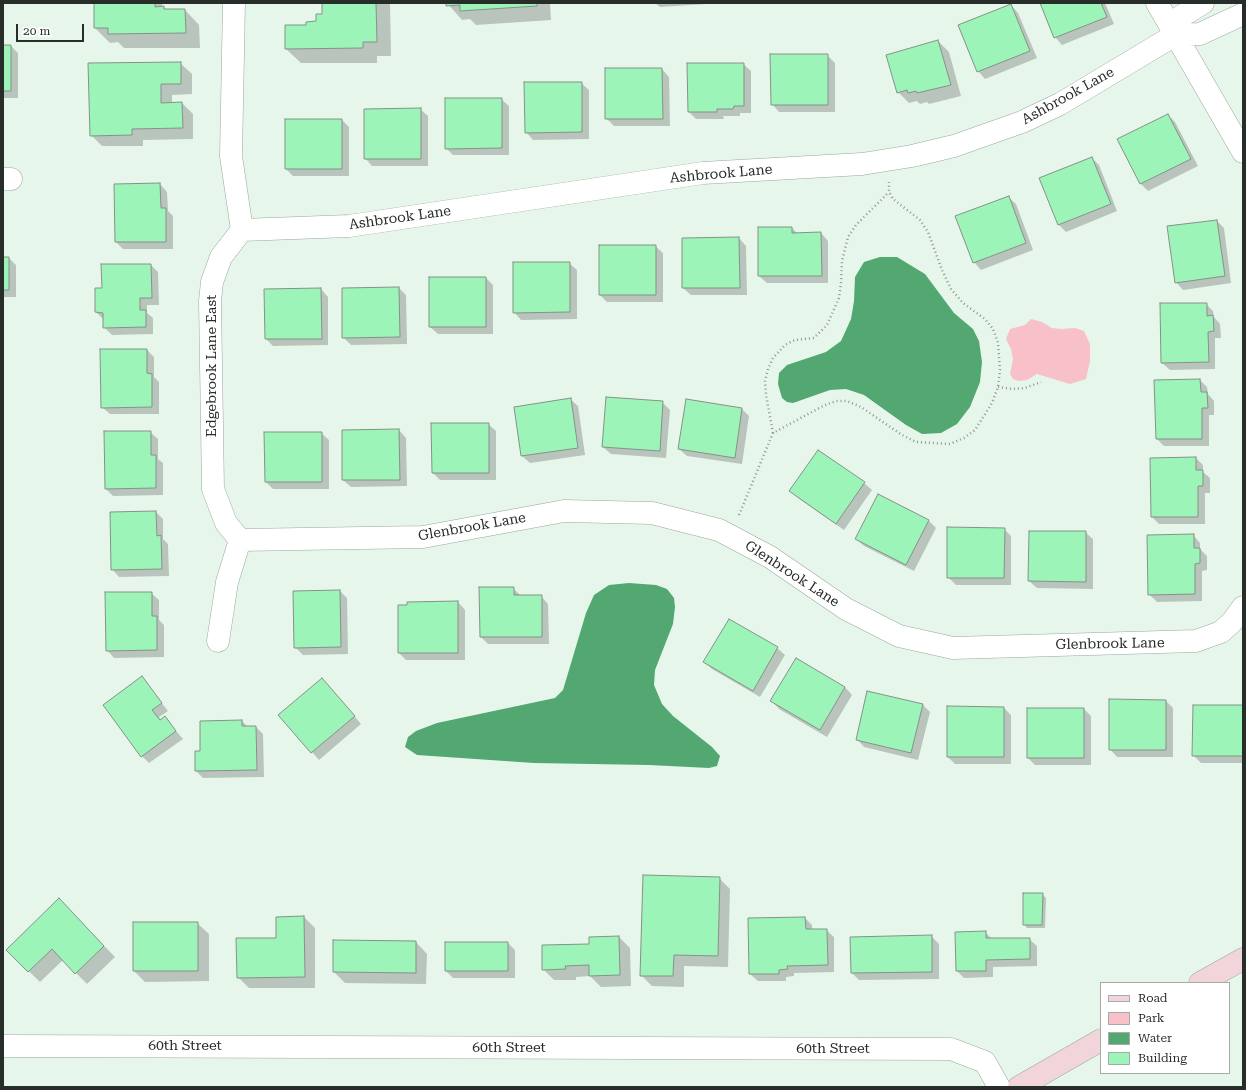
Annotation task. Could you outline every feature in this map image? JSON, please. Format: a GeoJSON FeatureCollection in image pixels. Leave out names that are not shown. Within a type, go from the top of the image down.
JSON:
{"type":"FeatureCollection","features":[{"type":"Feature","properties":{"kind":"main road"},"geometry":{"type":"LineString","coordinates":[[1202,982],[1243,959]]}},
{"type":"Feature","properties":{"kind":"main road"},"geometry":{"type":"LineString","coordinates":[[1019,1087],[1100,1041]]}},
{"type":"Feature","properties":{"kind":"street"},"geometry":{"type":"LineString","coordinates":[[234,3],[232,156],[242,230]]}},
{"type":"Feature","properties":{"kind":"street"},"geometry":{"type":"LineString","coordinates":[[1158,3],[1243,152]]}},
{"type":"Feature","properties":{"kind":"street"},"geometry":{"type":"LineString","coordinates":[[1175,35],[1180,16],[1203,3]]}},
{"type":"Feature","properties":{"kind":"street","name":"Ashbrook Lane"},"geometry":{"type":"LineString","coordinates":[[242,230],[349,226],[703,173],[862,164],[889,160],[954,146],[1022,122],[1060,104],[1175,35],[1200,34],[1243,14]]}},
{"type":"Feature","properties":{"kind":"street","name":"Edgebrook Lane East"},"geometry":{"type":"LineString","coordinates":[[240,540],[226,523],[213,489],[210,301],[212,282],[221,257],[242,230]]}},
{"type":"Feature","properties":{"kind":"street","name":"Glenbrook Lane"},"geometry":{"type":"LineString","coordinates":[[240,540],[423,537],[564,511],[652,513],[719,530],[770,557],[846,609],[892,633],[899,636],[953,648],[1196,641],[1221,632],[1232,622],[1243,607]]}},
{"type":"Feature","properties":{"kind":"street"},"geometry":{"type":"LineString","coordinates":[[218,641],[227,582],[240,540]]}},
{"type":"Feature","properties":{"kind":"street","name":"60th Street"},"geometry":{"type":"LineString","coordinates":[[3,1046],[951,1049],[985,1062],[999,1087]]}},
{"type":"Feature","properties":{"kind":"path"},"geometry":{"type":"LineString","coordinates":[[773,433],[823,406],[836,401],[848,401],[861,407],[902,435],[916,442],[950,444],[964,438],[975,430],[989,409],[998,387],[1000,355],[993,328],[986,319],[963,303],[951,289],[942,270],[928,232],[920,220],[893,199],[889,192],[889,160]]}},
{"type":"Feature","properties":{"kind":"path"},"geometry":{"type":"LineString","coordinates":[[730,536],[773,433],[765,381],[773,358],[785,345],[795,340],[814,338],[828,325],[839,298],[842,261],[848,237],[856,225],[889,192]]}},
{"type":"Feature","properties":{"kind":"path"},"geometry":{"type":"LineString","coordinates":[[998,387],[1013,389],[1025,388],[1041,382]]}},
{"type":"Feature","properties":{"kind":"green space"},"geometry":{"type":"Polygon","coordinates":[[[1031,319],[1042,322],[1052,328],[1075,328],[1084,331],[1090,344],[1090,361],[1086,379],[1070,384],[1037,374],[1027,380],[1019,381],[1013,379],[1010,374],[1013,359],[1011,349],[1006,339],[1010,329],[1025,325],[1031,319]]]}},
{"type":"Feature","properties":{"kind":"water"},"geometry":{"type":"Polygon","coordinates":[[[880,257],[897,257],[925,274],[954,313],[973,329],[979,341],[982,362],[980,382],[970,407],[957,424],[941,433],[922,434],[906,425],[864,395],[846,389],[830,390],[793,403],[787,402],[782,398],[778,384],[779,373],[787,365],[826,352],[841,341],[851,319],[854,301],[855,277],[864,262],[880,257]]]}},
{"type":"Feature","properties":{"kind":"water"},"geometry":{"type":"Polygon","coordinates":[[[629,583],[656,585],[667,589],[674,598],[675,607],[673,624],[655,670],[654,685],[662,704],[673,716],[712,747],[720,756],[717,766],[709,768],[649,765],[534,763],[417,755],[405,747],[408,737],[416,731],[437,723],[555,698],[563,690],[586,613],[594,595],[609,585],[629,583]]]}},
{"type":"Feature","properties":{"kind":"building"},"geometry":{"type":"Polygon","coordinates":[[[94,3],[155,3],[155,7],[164,6],[164,9],[185,9],[186,33],[108,34],[108,28],[94,28],[94,3]]]}},
{"type":"Feature","properties":{"kind":"building"},"geometry":{"type":"Polygon","coordinates":[[[322,3],[376,3],[377,42],[363,42],[363,48],[285,49],[285,25],[306,25],[306,22],[316,21],[316,14],[322,14],[322,3]]]}},
{"type":"Feature","properties":{"kind":"building"},"geometry":{"type":"Polygon","coordinates":[[[446,3],[537,3],[537,6],[460,11],[460,5],[446,6],[446,3]]]}},
{"type":"Feature","properties":{"kind":"building"},"geometry":{"type":"Polygon","coordinates":[[[1040,3],[1101,3],[1107,17],[1054,38],[1040,3]]]}},
{"type":"Feature","properties":{"kind":"building"},"geometry":{"type":"Polygon","coordinates":[[[1011,4],[1030,51],[977,72],[958,25],[1011,4]]]}},
{"type":"Feature","properties":{"kind":"building"},"geometry":{"type":"Polygon","coordinates":[[[938,40],[951,85],[917,93],[916,91],[908,93],[907,90],[897,93],[886,55],[938,40]]]}},
{"type":"Feature","properties":{"kind":"building"},"geometry":{"type":"Polygon","coordinates":[[[3,45],[11,45],[11,91],[3,91],[3,45]]]}},
{"type":"Feature","properties":{"kind":"building"},"geometry":{"type":"Polygon","coordinates":[[[770,54],[828,54],[828,105],[771,105],[770,54]]]}},
{"type":"Feature","properties":{"kind":"building"},"geometry":{"type":"Polygon","coordinates":[[[181,62],[181,84],[161,84],[161,103],[182,102],[183,128],[132,129],[132,135],[90,136],[88,63],[181,62]]]}},
{"type":"Feature","properties":{"kind":"building"},"geometry":{"type":"Polygon","coordinates":[[[687,63],[744,63],[744,106],[734,106],[733,109],[717,109],[717,112],[688,112],[687,63]]]}},
{"type":"Feature","properties":{"kind":"building"},"geometry":{"type":"Polygon","coordinates":[[[605,68],[662,68],[663,119],[605,119],[605,68]]]}},
{"type":"Feature","properties":{"kind":"building"},"geometry":{"type":"Polygon","coordinates":[[[524,82],[582,82],[582,132],[525,133],[524,82]]]}},
{"type":"Feature","properties":{"kind":"building"},"geometry":{"type":"Polygon","coordinates":[[[445,98],[502,98],[502,148],[445,149],[445,98]]]}},
{"type":"Feature","properties":{"kind":"building"},"geometry":{"type":"Polygon","coordinates":[[[421,108],[421,159],[364,159],[364,109],[421,108]]]}},
{"type":"Feature","properties":{"kind":"building"},"geometry":{"type":"Polygon","coordinates":[[[1168,114],[1191,159],[1140,184],[1117,139],[1168,114]]]}},
{"type":"Feature","properties":{"kind":"building"},"geometry":{"type":"Polygon","coordinates":[[[285,119],[342,119],[342,169],[285,169],[285,119]]]}},
{"type":"Feature","properties":{"kind":"building"},"geometry":{"type":"Polygon","coordinates":[[[1092,157],[1111,204],[1058,225],[1039,178],[1092,157]]]}},
{"type":"Feature","properties":{"kind":"building"},"geometry":{"type":"Polygon","coordinates":[[[160,183],[161,208],[166,208],[166,242],[115,242],[114,184],[160,183]]]}},
{"type":"Feature","properties":{"kind":"building"},"geometry":{"type":"Polygon","coordinates":[[[1009,196],[1026,243],[973,263],[955,216],[1009,196]]]}},
{"type":"Feature","properties":{"kind":"building"},"geometry":{"type":"Polygon","coordinates":[[[1217,220],[1225,276],[1175,283],[1167,226],[1217,220]]]}},
{"type":"Feature","properties":{"kind":"building"},"geometry":{"type":"Polygon","coordinates":[[[758,227],[792,227],[792,233],[821,232],[822,276],[758,276],[758,227]]]}},
{"type":"Feature","properties":{"kind":"building"},"geometry":{"type":"Polygon","coordinates":[[[739,237],[740,288],[682,288],[682,238],[739,237]]]}},
{"type":"Feature","properties":{"kind":"building"},"geometry":{"type":"Polygon","coordinates":[[[599,245],[656,245],[656,295],[599,295],[599,245]]]}},
{"type":"Feature","properties":{"kind":"building"},"geometry":{"type":"Polygon","coordinates":[[[3,257],[9,257],[9,290],[3,290],[3,257]]]}},
{"type":"Feature","properties":{"kind":"building"},"geometry":{"type":"Polygon","coordinates":[[[513,262],[570,262],[570,312],[513,313],[513,262]]]}},
{"type":"Feature","properties":{"kind":"building"},"geometry":{"type":"Polygon","coordinates":[[[101,264],[151,264],[152,298],[140,298],[140,310],[146,310],[146,327],[103,328],[103,313],[95,312],[95,288],[102,288],[101,264]]]}},
{"type":"Feature","properties":{"kind":"building"},"geometry":{"type":"Polygon","coordinates":[[[429,277],[486,277],[486,327],[429,327],[429,277]]]}},
{"type":"Feature","properties":{"kind":"building"},"geometry":{"type":"Polygon","coordinates":[[[399,287],[400,337],[342,338],[342,288],[399,287]]]}},
{"type":"Feature","properties":{"kind":"building"},"geometry":{"type":"Polygon","coordinates":[[[321,288],[322,339],[265,339],[264,289],[321,288]]]}},
{"type":"Feature","properties":{"kind":"building"},"geometry":{"type":"Polygon","coordinates":[[[1160,303],[1207,303],[1207,316],[1213,315],[1214,331],[1208,332],[1209,362],[1161,363],[1160,303]]]}},
{"type":"Feature","properties":{"kind":"building"},"geometry":{"type":"Polygon","coordinates":[[[100,349],[147,349],[147,373],[152,374],[152,407],[101,408],[100,349]]]}},
{"type":"Feature","properties":{"kind":"building"},"geometry":{"type":"Polygon","coordinates":[[[1200,379],[1201,392],[1207,392],[1208,408],[1202,408],[1202,439],[1156,439],[1154,380],[1200,379]]]}},
{"type":"Feature","properties":{"kind":"building"},"geometry":{"type":"Polygon","coordinates":[[[606,397],[663,401],[660,451],[602,447],[606,397]]]}},
{"type":"Feature","properties":{"kind":"building"},"geometry":{"type":"Polygon","coordinates":[[[571,398],[578,448],[521,456],[514,407],[571,398]]]}},
{"type":"Feature","properties":{"kind":"building"},"geometry":{"type":"Polygon","coordinates":[[[686,399],[742,408],[735,458],[678,449],[686,399]]]}},
{"type":"Feature","properties":{"kind":"building"},"geometry":{"type":"Polygon","coordinates":[[[431,423],[489,423],[489,473],[432,473],[431,423]]]}},
{"type":"Feature","properties":{"kind":"building"},"geometry":{"type":"Polygon","coordinates":[[[399,429],[400,480],[342,480],[342,430],[399,429]]]}},
{"type":"Feature","properties":{"kind":"building"},"geometry":{"type":"Polygon","coordinates":[[[104,431],[151,431],[151,455],[156,455],[156,488],[105,489],[104,431]]]}},
{"type":"Feature","properties":{"kind":"building"},"geometry":{"type":"Polygon","coordinates":[[[264,432],[322,432],[322,482],[265,482],[264,432]]]}},
{"type":"Feature","properties":{"kind":"building"},"geometry":{"type":"Polygon","coordinates":[[[818,450],[865,482],[836,524],[789,491],[818,450]]]}},
{"type":"Feature","properties":{"kind":"building"},"geometry":{"type":"Polygon","coordinates":[[[1196,457],[1196,470],[1203,470],[1203,486],[1198,486],[1198,517],[1151,517],[1150,458],[1196,457]]]}},
{"type":"Feature","properties":{"kind":"building"},"geometry":{"type":"Polygon","coordinates":[[[878,494],[929,520],[906,565],[855,539],[878,494]]]}},
{"type":"Feature","properties":{"kind":"building"},"geometry":{"type":"Polygon","coordinates":[[[156,511],[157,536],[161,535],[162,569],[111,570],[110,512],[156,511]]]}},
{"type":"Feature","properties":{"kind":"building"},"geometry":{"type":"Polygon","coordinates":[[[947,527],[1005,528],[1004,578],[947,578],[947,527]]]}},
{"type":"Feature","properties":{"kind":"building"},"geometry":{"type":"Polygon","coordinates":[[[1029,531],[1086,531],[1086,582],[1028,581],[1029,531]]]}},
{"type":"Feature","properties":{"kind":"building"},"geometry":{"type":"Polygon","coordinates":[[[1194,534],[1194,548],[1200,548],[1200,563],[1195,564],[1195,594],[1148,595],[1147,535],[1194,534]]]}},
{"type":"Feature","properties":{"kind":"building"},"geometry":{"type":"Polygon","coordinates":[[[479,587],[514,587],[514,595],[542,595],[542,637],[480,637],[479,587]]]}},
{"type":"Feature","properties":{"kind":"building"},"geometry":{"type":"Polygon","coordinates":[[[340,590],[341,647],[294,648],[293,591],[340,590]]]}},
{"type":"Feature","properties":{"kind":"building"},"geometry":{"type":"Polygon","coordinates":[[[105,592],[152,592],[152,616],[157,616],[157,650],[106,651],[105,592]]]}},
{"type":"Feature","properties":{"kind":"building"},"geometry":{"type":"Polygon","coordinates":[[[458,601],[458,653],[398,653],[398,605],[407,605],[407,602],[458,601]]]}},
{"type":"Feature","properties":{"kind":"building"},"geometry":{"type":"Polygon","coordinates":[[[729,619],[778,647],[753,691],[703,662],[729,619]]]}},
{"type":"Feature","properties":{"kind":"building"},"geometry":{"type":"Polygon","coordinates":[[[796,658],[845,687],[820,730],[770,701],[796,658]]]}},
{"type":"Feature","properties":{"kind":"building"},"geometry":{"type":"Polygon","coordinates":[[[142,676],[162,703],[152,710],[160,720],[165,716],[176,731],[141,757],[103,705],[142,676]]]}},
{"type":"Feature","properties":{"kind":"building"},"geometry":{"type":"Polygon","coordinates":[[[322,678],[355,716],[311,753],[278,715],[322,678]]]}},
{"type":"Feature","properties":{"kind":"building"},"geometry":{"type":"Polygon","coordinates":[[[867,691],[923,704],[911,753],[856,740],[867,691]]]}},
{"type":"Feature","properties":{"kind":"building"},"geometry":{"type":"Polygon","coordinates":[[[1109,699],[1166,700],[1166,750],[1109,750],[1109,699]]]}},
{"type":"Feature","properties":{"kind":"building"},"geometry":{"type":"Polygon","coordinates":[[[1193,705],[1243,705],[1243,756],[1192,756],[1193,705]]]}},
{"type":"Feature","properties":{"kind":"building"},"geometry":{"type":"Polygon","coordinates":[[[947,706],[1004,707],[1004,757],[947,757],[947,706]]]}},
{"type":"Feature","properties":{"kind":"building"},"geometry":{"type":"Polygon","coordinates":[[[1027,708],[1084,708],[1084,758],[1027,758],[1027,708]]]}},
{"type":"Feature","properties":{"kind":"building"},"geometry":{"type":"Polygon","coordinates":[[[242,720],[242,726],[256,726],[257,770],[195,771],[195,751],[200,751],[200,721],[242,720]]]}},
{"type":"Feature","properties":{"kind":"building"},"geometry":{"type":"Polygon","coordinates":[[[643,875],[720,877],[718,956],[674,955],[673,976],[640,976],[643,875]]]}},
{"type":"Feature","properties":{"kind":"building"},"geometry":{"type":"Polygon","coordinates":[[[1023,893],[1043,893],[1042,925],[1023,925],[1023,893]]]}},
{"type":"Feature","properties":{"kind":"building"},"geometry":{"type":"Polygon","coordinates":[[[59,898],[104,946],[75,974],[52,949],[28,972],[6,950],[59,898]]]}},
{"type":"Feature","properties":{"kind":"building"},"geometry":{"type":"Polygon","coordinates":[[[304,916],[305,977],[237,978],[236,938],[276,938],[276,917],[304,916]]]}},
{"type":"Feature","properties":{"kind":"building"},"geometry":{"type":"Polygon","coordinates":[[[805,917],[806,929],[827,929],[828,965],[787,966],[788,969],[779,970],[779,974],[749,974],[748,918],[805,917]]]}},
{"type":"Feature","properties":{"kind":"building"},"geometry":{"type":"Polygon","coordinates":[[[133,922],[198,922],[198,971],[133,971],[133,922]]]}},
{"type":"Feature","properties":{"kind":"building"},"geometry":{"type":"Polygon","coordinates":[[[986,931],[986,938],[1030,938],[1030,959],[986,960],[986,971],[956,971],[955,932],[986,931]]]}},
{"type":"Feature","properties":{"kind":"building"},"geometry":{"type":"Polygon","coordinates":[[[932,935],[932,972],[851,973],[850,937],[932,935]]]}},
{"type":"Feature","properties":{"kind":"building"},"geometry":{"type":"Polygon","coordinates":[[[619,936],[620,975],[589,976],[589,965],[565,966],[566,969],[542,970],[542,945],[589,944],[589,937],[619,936]]]}},
{"type":"Feature","properties":{"kind":"building"},"geometry":{"type":"Polygon","coordinates":[[[333,940],[416,941],[416,973],[333,972],[333,940]]]}},
{"type":"Feature","properties":{"kind":"building"},"geometry":{"type":"Polygon","coordinates":[[[445,942],[508,942],[508,971],[445,971],[445,942]]]}}]}
